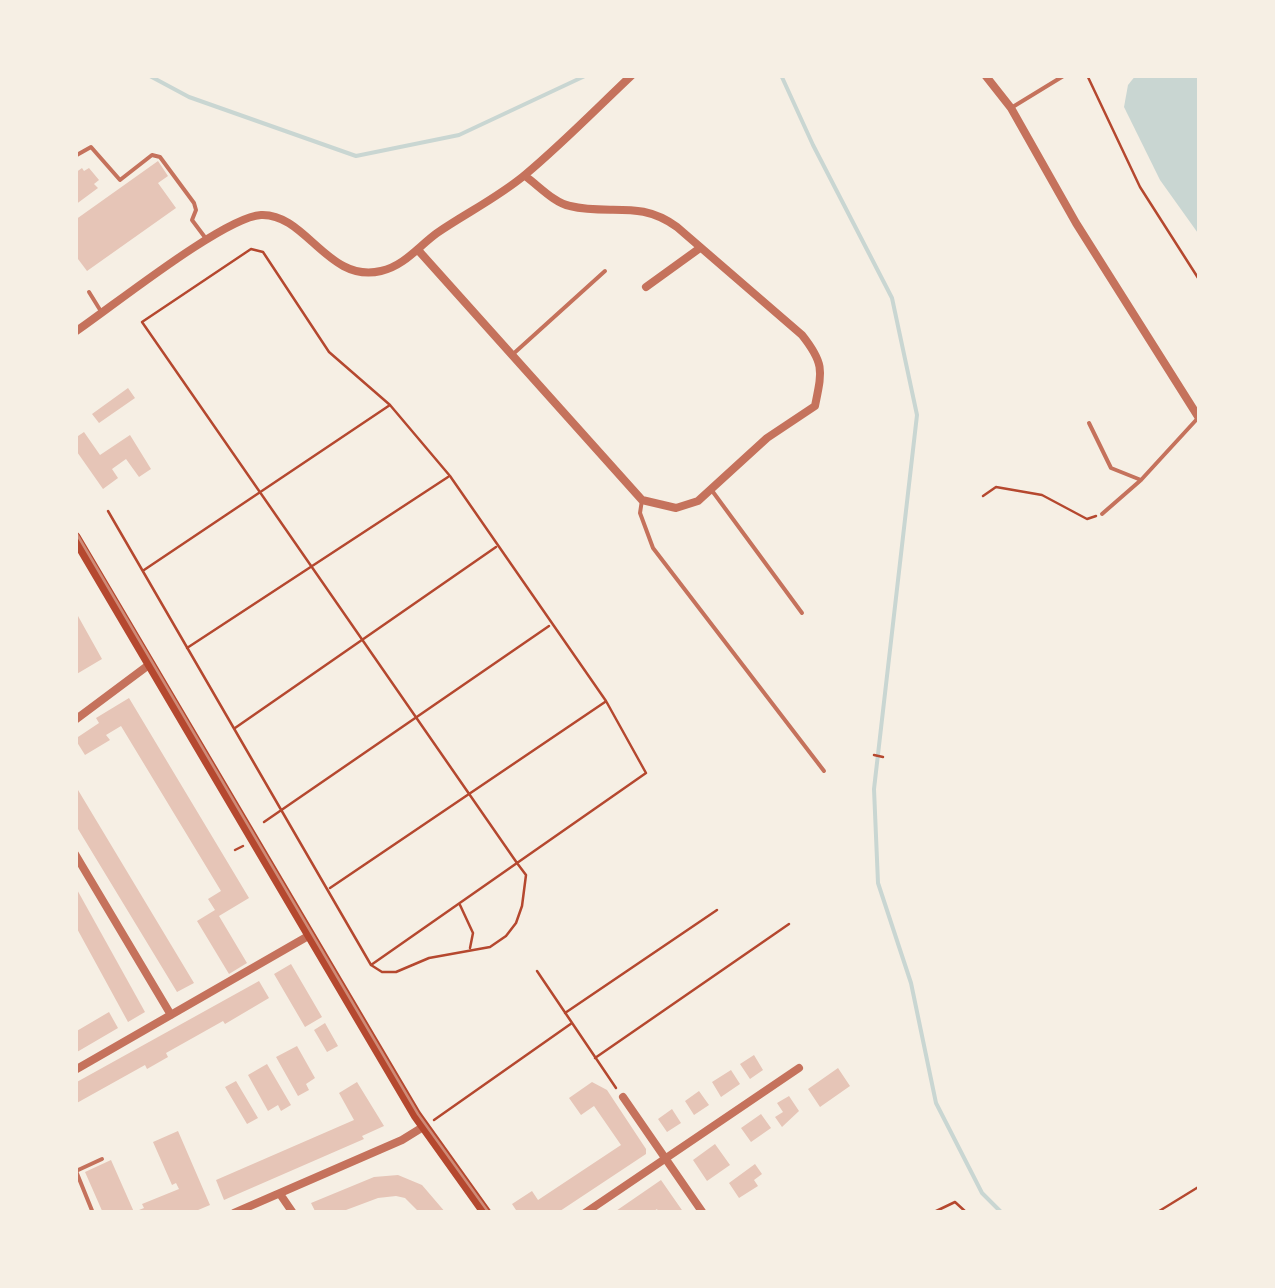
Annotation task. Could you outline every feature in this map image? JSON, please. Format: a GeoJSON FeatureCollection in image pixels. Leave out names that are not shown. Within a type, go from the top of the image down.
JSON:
{"type":"FeatureCollection","features":[{"type":"Feature","properties":{"kind":"main road"},"geometry":{"type":"LineString","coordinates":[[75,537],[423,1127],[486,1213]]}},
{"type":"Feature","properties":{"kind":"street"},"geometry":{"type":"LineString","coordinates":[[75,332],[207,240],[250,218],[266,215],[291,225],[338,263],[354,270],[381,272],[525,176],[632,75]]}},
{"type":"Feature","properties":{"kind":"street"},"geometry":{"type":"LineString","coordinates":[[986,75],[1011,108],[1076,223],[1199,419]]}},
{"type":"Feature","properties":{"kind":"street"},"geometry":{"type":"LineString","coordinates":[[418,250],[642,500],[676,508],[698,501],[767,438],[815,406],[819,356],[802,335],[700,248],[658,215],[633,208],[571,207],[525,176]]}},
{"type":"Feature","properties":{"kind":"street"},"geometry":{"type":"LineString","coordinates":[[646,287],[700,248]]}},
{"type":"Feature","properties":{"kind":"street"},"geometry":{"type":"LineString","coordinates":[[75,720],[150,664]]}},
{"type":"Feature","properties":{"kind":"street"},"geometry":{"type":"LineString","coordinates":[[75,854],[171,1015]]}},
{"type":"Feature","properties":{"kind":"street"},"geometry":{"type":"LineString","coordinates":[[75,1070],[310,935]]}},
{"type":"Feature","properties":{"kind":"street"},"geometry":{"type":"LineString","coordinates":[[584,1213],[798,1068]]}},
{"type":"Feature","properties":{"kind":"street"},"geometry":{"type":"LineString","coordinates":[[623,1097],[703,1213]]}},
{"type":"Feature","properties":{"kind":"street"},"geometry":{"type":"LineString","coordinates":[[234,1213],[423,1127]]}},
{"type":"Feature","properties":{"kind":"street"},"geometry":{"type":"LineString","coordinates":[[280,1194],[293,1213]]}},
{"type":"Feature","properties":{"kind":"lane"},"geometry":{"type":"LineString","coordinates":[[1011,108],[1065,75]]}},
{"type":"Feature","properties":{"kind":"lane"},"geometry":{"type":"LineString","coordinates":[[75,156],[91,147],[120,180],[152,155],[160,157],[194,203],[192,220],[207,240]]}},
{"type":"Feature","properties":{"kind":"lane"},"geometry":{"type":"LineString","coordinates":[[512,355],[605,271]]}},
{"type":"Feature","properties":{"kind":"lane"},"geometry":{"type":"LineString","coordinates":[[89,292],[102,313]]}},
{"type":"Feature","properties":{"kind":"lane"},"geometry":{"type":"LineString","coordinates":[[1102,514],[1199,419]]}},
{"type":"Feature","properties":{"kind":"lane"},"geometry":{"type":"LineString","coordinates":[[1089,423],[1111,468],[1141,480]]}},
{"type":"Feature","properties":{"kind":"lane"},"geometry":{"type":"LineString","coordinates":[[712,490],[802,613]]}},
{"type":"Feature","properties":{"kind":"lane"},"geometry":{"type":"LineString","coordinates":[[642,500],[640,513],[653,548],[824,771]]}},
{"type":"Feature","properties":{"kind":"lane"},"geometry":{"type":"LineString","coordinates":[[94,1213],[76,1171],[102,1159]]}},
{"type":"Feature","properties":{"kind":"path"},"geometry":{"type":"LineString","coordinates":[[1087,75],[1140,187],[1200,282]]}},
{"type":"Feature","properties":{"kind":"path"},"geometry":{"type":"LineString","coordinates":[[108,511],[370,965],[382,972],[396,972],[430,958],[490,947],[516,923],[526,875],[518,863],[363,639],[312,566],[261,491],[142,322],[250,248],[262,252],[329,352],[390,405],[450,476],[606,701],[646,772],[518,863],[370,965]]}},
{"type":"Feature","properties":{"kind":"path"},"geometry":{"type":"LineString","coordinates":[[142,570],[390,405]]}},
{"type":"Feature","properties":{"kind":"path"},"geometry":{"type":"LineString","coordinates":[[187,648],[450,476]]}},
{"type":"Feature","properties":{"kind":"path"},"geometry":{"type":"LineString","coordinates":[[983,496],[996,488],[1042,495],[1087,519],[1102,514]]}},
{"type":"Feature","properties":{"kind":"path"},"geometry":{"type":"LineString","coordinates":[[234,728],[497,546]]}},
{"type":"Feature","properties":{"kind":"path"},"geometry":{"type":"LineString","coordinates":[[264,822],[550,625]]}},
{"type":"Feature","properties":{"kind":"path"},"geometry":{"type":"LineString","coordinates":[[327,890],[606,701]]}},
{"type":"Feature","properties":{"kind":"path"},"geometry":{"type":"LineString","coordinates":[[874,755],[883,756]]}},
{"type":"Feature","properties":{"kind":"path"},"geometry":{"type":"LineString","coordinates":[[236,850],[244,845]]}},
{"type":"Feature","properties":{"kind":"path"},"geometry":{"type":"LineString","coordinates":[[459,904],[473,933],[470,950]]}},
{"type":"Feature","properties":{"kind":"path"},"geometry":{"type":"LineString","coordinates":[[565,1013],[717,910]]}},
{"type":"Feature","properties":{"kind":"path"},"geometry":{"type":"LineString","coordinates":[[596,1058],[789,924]]}},
{"type":"Feature","properties":{"kind":"path"},"geometry":{"type":"LineString","coordinates":[[538,971],[623,1097]]}},
{"type":"Feature","properties":{"kind":"path"},"geometry":{"type":"LineString","coordinates":[[423,1127],[572,1023]]}},
{"type":"Feature","properties":{"kind":"path"},"geometry":{"type":"LineString","coordinates":[[1156,1213],[1200,1186]]}},
{"type":"Feature","properties":{"kind":"path"},"geometry":{"type":"LineString","coordinates":[[932,1213],[955,1202],[967,1213]]}},
{"type":"Feature","properties":{"kind":"shaded area"},"geometry":{"type":"Polygon","coordinates":[[[1136,75],[1200,75],[1200,236],[1160,180],[1124,107],[1128,85],[1136,75]]]}},
{"type":"Feature","properties":{"kind":"building"},"geometry":{"type":"Polygon","coordinates":[[[158,161],[168,176],[158,183],[176,208],[87,271],[75,255],[75,220],[158,161]]]}},
{"type":"Feature","properties":{"kind":"building"},"geometry":{"type":"Polygon","coordinates":[[[89,168],[99,180],[94,184],[98,188],[75,205],[75,173],[89,168]]]}},
{"type":"Feature","properties":{"kind":"building"},"geometry":{"type":"Polygon","coordinates":[[[128,388],[135,398],[99,423],[92,414],[128,388]]]}},
{"type":"Feature","properties":{"kind":"building"},"geometry":{"type":"Polygon","coordinates":[[[84,432],[100,455],[130,435],[151,469],[139,477],[126,459],[112,469],[118,478],[103,489],[75,449],[75,438],[84,432]]]}},
{"type":"Feature","properties":{"kind":"building"},"geometry":{"type":"Polygon","coordinates":[[[78,616],[102,659],[75,675],[75,618],[78,616]]]}},
{"type":"Feature","properties":{"kind":"building"},"geometry":{"type":"Polygon","coordinates":[[[129,698],[249,898],[219,916],[247,963],[229,974],[197,921],[215,910],[208,899],[221,891],[121,726],[106,735],[110,740],[85,755],[75,739],[99,723],[96,718],[129,698]]]}},
{"type":"Feature","properties":{"kind":"building"},"geometry":{"type":"Polygon","coordinates":[[[75,785],[194,983],[177,992],[75,824],[75,785]]]}},
{"type":"Feature","properties":{"kind":"building"},"geometry":{"type":"Polygon","coordinates":[[[75,886],[145,1012],[128,1022],[75,925],[75,886]]]}},
{"type":"Feature","properties":{"kind":"building"},"geometry":{"type":"Polygon","coordinates":[[[291,964],[322,1017],[305,1027],[274,974],[291,964]]]}},
{"type":"Feature","properties":{"kind":"building"},"geometry":{"type":"Polygon","coordinates":[[[259,981],[269,998],[166,1053],[168,1057],[147,1069],[145,1065],[75,1104],[75,1083],[259,981]]]}},
{"type":"Feature","properties":{"kind":"building"},"geometry":{"type":"Polygon","coordinates":[[[109,1012],[118,1028],[77,1052],[75,1032],[109,1012]]]}},
{"type":"Feature","properties":{"kind":"building"},"geometry":{"type":"Polygon","coordinates":[[[325,1023],[338,1046],[327,1052],[314,1030],[325,1023]]]}},
{"type":"Feature","properties":{"kind":"building"},"geometry":{"type":"Polygon","coordinates":[[[297,1046],[315,1078],[306,1084],[309,1090],[298,1096],[276,1057],[297,1046]]]}},
{"type":"Feature","properties":{"kind":"building"},"geometry":{"type":"Polygon","coordinates":[[[754,1055],[763,1070],[750,1079],[740,1064],[754,1055]]]}},
{"type":"Feature","properties":{"kind":"building"},"geometry":{"type":"Polygon","coordinates":[[[267,1064],[291,1105],[281,1111],[278,1105],[268,1111],[248,1075],[267,1064]]]}},
{"type":"Feature","properties":{"kind":"building"},"geometry":{"type":"Polygon","coordinates":[[[838,1068],[850,1086],[820,1107],[808,1089],[838,1068]]]}},
{"type":"Feature","properties":{"kind":"building"},"geometry":{"type":"Polygon","coordinates":[[[731,1070],[740,1084],[721,1097],[712,1082],[731,1070]]]}},
{"type":"Feature","properties":{"kind":"building"},"geometry":{"type":"Polygon","coordinates":[[[236,1081],[258,1118],[247,1124],[225,1087],[236,1081]]]}},
{"type":"Feature","properties":{"kind":"building"},"geometry":{"type":"Polygon","coordinates":[[[357,1082],[384,1126],[362,1136],[364,1139],[224,1200],[216,1180],[354,1120],[339,1093],[357,1082]]]}},
{"type":"Feature","properties":{"kind":"building"},"geometry":{"type":"Polygon","coordinates":[[[592,1082],[607,1090],[646,1154],[557,1213],[518,1213],[512,1204],[532,1191],[538,1200],[621,1145],[594,1106],[581,1115],[569,1098],[592,1082]]]}},
{"type":"Feature","properties":{"kind":"building"},"geometry":{"type":"Polygon","coordinates":[[[699,1091],[709,1105],[694,1115],[685,1101],[699,1091]]]}},
{"type":"Feature","properties":{"kind":"building"},"geometry":{"type":"Polygon","coordinates":[[[789,1096],[799,1111],[782,1127],[775,1117],[783,1112],[777,1103],[789,1096]]]}},
{"type":"Feature","properties":{"kind":"building"},"geometry":{"type":"Polygon","coordinates":[[[672,1109],[681,1123],[667,1132],[658,1119],[672,1109]]]}},
{"type":"Feature","properties":{"kind":"building"},"geometry":{"type":"Polygon","coordinates":[[[761,1114],[771,1128],[751,1142],[741,1128],[761,1114]]]}},
{"type":"Feature","properties":{"kind":"building"},"geometry":{"type":"Polygon","coordinates":[[[178,1131],[210,1205],[191,1213],[103,1213],[85,1172],[111,1160],[134,1212],[144,1208],[142,1204],[179,1189],[176,1183],[172,1185],[153,1142],[178,1131]]]}},
{"type":"Feature","properties":{"kind":"building"},"geometry":{"type":"Polygon","coordinates":[[[715,1144],[730,1165],[707,1181],[693,1160],[715,1144]]]}},
{"type":"Feature","properties":{"kind":"building"},"geometry":{"type":"Polygon","coordinates":[[[755,1164],[762,1174],[754,1180],[758,1186],[739,1198],[729,1183],[755,1164]]]}},
{"type":"Feature","properties":{"kind":"building"},"geometry":{"type":"Polygon","coordinates":[[[398,1175],[422,1185],[446,1213],[420,1213],[405,1198],[396,1196],[378,1198],[338,1213],[316,1213],[311,1203],[374,1177],[398,1175]]]}},
{"type":"Feature","properties":{"kind":"building"},"geometry":{"type":"Polygon","coordinates":[[[661,1180],[684,1213],[659,1213],[657,1209],[651,1213],[613,1213],[661,1180]]]}},
{"type":"Feature","properties":{"kind":"waterway"},"geometry":{"type":"LineString","coordinates":[[148,75],[189,97],[356,156],[459,135],[587,75]]}},
{"type":"Feature","properties":{"kind":"waterway"},"geometry":{"type":"LineString","coordinates":[[781,75],[892,298],[917,415],[874,789],[878,883],[911,983],[936,1103],[982,1193],[1002,1213]]}},
{"type":"Feature","properties":{"kind":"tram line"},"geometry":{"type":"LineString","coordinates":[[75,531],[418,1114],[489,1213]]}}]}
